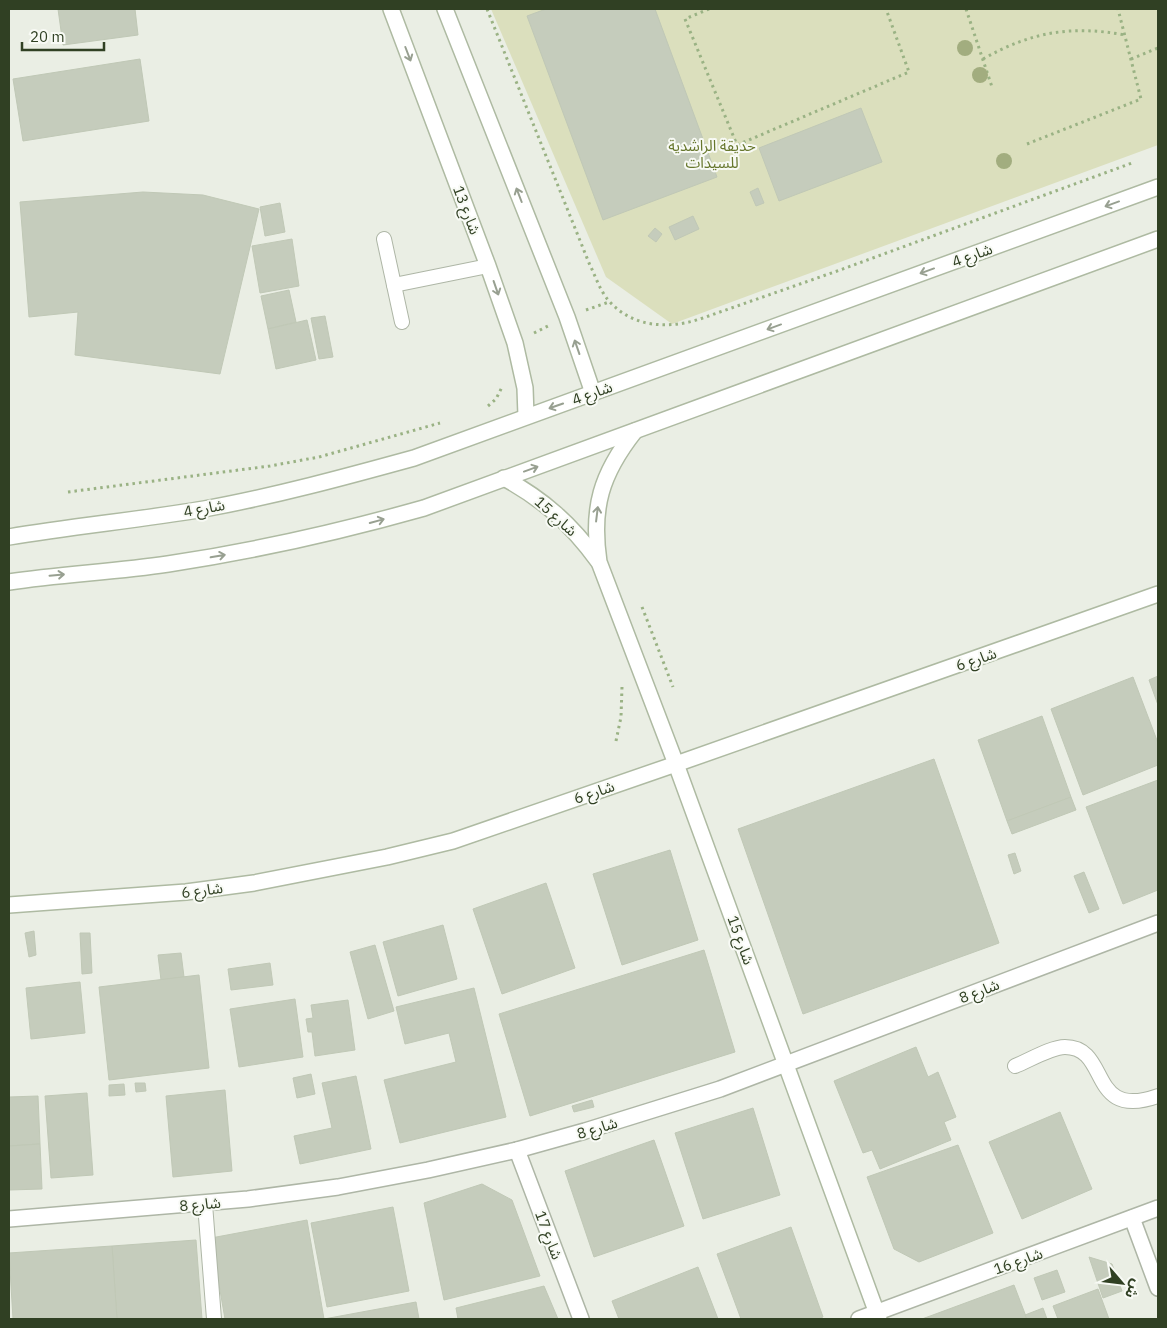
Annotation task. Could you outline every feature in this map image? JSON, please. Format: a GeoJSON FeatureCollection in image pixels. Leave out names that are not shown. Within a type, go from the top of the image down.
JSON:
{"type":"FeatureCollection","features":[{"type":"Feature","properties":{"kind":"street","name":"شارع 13"},"geometry":{"type":"LineString","coordinates":[[391,9],[488,266],[520,361],[525,388],[526,416]]}},
{"type":"Feature","properties":{"kind":"street"},"geometry":{"type":"LineString","coordinates":[[445,9],[567,317],[593,393]]}},
{"type":"Feature","properties":{"kind":"street","name":"شارع 4"},"geometry":{"type":"LineString","coordinates":[[9,537],[59,528],[133,520],[206,508],[311,486],[414,458],[1158,187]]}},
{"type":"Feature","properties":{"kind":"street"},"geometry":{"type":"LineString","coordinates":[[9,582],[165,565],[286,543],[424,508],[1158,239]]}},
{"type":"Feature","properties":{"kind":"street","name":"شارع 15"},"geometry":{"type":"LineString","coordinates":[[635,430],[620,449],[609,470],[601,492],[596,523],[599,562],[676,764],[878,1316]]}},
{"type":"Feature","properties":{"kind":"street","name":"شارع 15"},"geometry":{"type":"LineString","coordinates":[[504,478],[527,491],[547,506],[578,535],[599,562]]}},
{"type":"Feature","properties":{"kind":"street","name":"شارع 6"},"geometry":{"type":"LineString","coordinates":[[9,905],[186,892],[263,882],[387,858],[453,840],[676,764],[1158,594]]}},
{"type":"Feature","properties":{"kind":"street","name":"شارع 8"},"geometry":{"type":"LineString","coordinates":[[9,1219],[248,1199],[428,1170],[517,1150],[653,1111],[720,1089],[1158,923]]}},
{"type":"Feature","properties":{"kind":"street","name":"شارع 17"},"geometry":{"type":"LineString","coordinates":[[517,1150],[581,1319]]}},
{"type":"Feature","properties":{"kind":"street","name":"شارع 16"},"geometry":{"type":"LineString","coordinates":[[859,1319],[878,1316],[1158,1208]]}},
{"type":"Feature","properties":{"kind":"street"},"geometry":{"type":"LineString","coordinates":[[1132,1218],[1158,1288]]}},
{"type":"Feature","properties":{"kind":"lane"},"geometry":{"type":"LineString","coordinates":[[384,239],[402,322]]}},
{"type":"Feature","properties":{"kind":"lane"},"geometry":{"type":"LineString","coordinates":[[394,284],[488,266]]}},
{"type":"Feature","properties":{"kind":"lane"},"geometry":{"type":"LineString","coordinates":[[1015,1066],[1057,1049],[1073,1048],[1087,1056],[1104,1084],[1116,1097],[1124,1101],[1142,1102],[1158,1096]]}},
{"type":"Feature","properties":{"kind":"lane"},"geometry":{"type":"LineString","coordinates":[[205,1204],[214,1319]]}},
{"type":"Feature","properties":{"kind":"path"},"geometry":{"type":"LineString","coordinates":[[487,9],[589,263],[604,295],[609,302],[632,317],[648,323],[665,326],[683,324],[700,319],[849,267],[1132,162]]}},
{"type":"Feature","properties":{"kind":"path"},"geometry":{"type":"LineString","coordinates":[[708,9],[685,19],[737,144],[909,72],[886,9]]}},
{"type":"Feature","properties":{"kind":"path"},"geometry":{"type":"LineString","coordinates":[[966,9],[992,87]]}},
{"type":"Feature","properties":{"kind":"path"},"geometry":{"type":"LineString","coordinates":[[1027,144],[1141,99],[1118,9]]}},
{"type":"Feature","properties":{"kind":"path"},"geometry":{"type":"LineString","coordinates":[[982,59],[1017,41],[1057,31],[1103,31],[1125,35]]}},
{"type":"Feature","properties":{"kind":"path"},"geometry":{"type":"LineString","coordinates":[[1131,60],[1158,48]]}},
{"type":"Feature","properties":{"kind":"path"},"geometry":{"type":"LineString","coordinates":[[487,408],[496,399],[503,382]]}},
{"type":"Feature","properties":{"kind":"path"},"geometry":{"type":"LineString","coordinates":[[68,492],[270,466],[319,457],[446,422]]}},
{"type":"Feature","properties":{"kind":"path"},"geometry":{"type":"LineString","coordinates":[[639,600],[673,687]]}},
{"type":"Feature","properties":{"kind":"path"},"geometry":{"type":"LineString","coordinates":[[616,741],[621,717],[622,688],[620,680]]}},
{"type":"Feature","properties":{"kind":"green space","name":"حديقة الراشدية للسيدات"},"geometry":{"type":"Polygon","coordinates":[[[491,9],[1158,9],[1158,145],[672,324],[606,277],[491,9]]]}},
{"type":"Feature","properties":{"kind":"building"},"geometry":{"type":"Polygon","coordinates":[[[58,9],[135,9],[138,35],[63,45],[58,9]]]}},
{"type":"Feature","properties":{"kind":"building"},"geometry":{"type":"Polygon","coordinates":[[[546,9],[655,9],[717,177],[603,220],[527,16],[546,9]]]}},
{"type":"Feature","properties":{"kind":"building"},"geometry":{"type":"Polygon","coordinates":[[[140,59],[149,121],[23,141],[13,79],[140,59]]]}},
{"type":"Feature","properties":{"kind":"building"},"geometry":{"type":"Polygon","coordinates":[[[861,108],[882,162],[779,201],[759,148],[861,108]]]}},
{"type":"Feature","properties":{"kind":"building"},"geometry":{"type":"Polygon","coordinates":[[[758,188],[764,203],[756,206],[750,192],[758,188]]]}},
{"type":"Feature","properties":{"kind":"building"},"geometry":{"type":"Polygon","coordinates":[[[143,192],[203,195],[259,209],[220,374],[75,355],[78,312],[29,317],[20,202],[143,192]]]}},
{"type":"Feature","properties":{"kind":"building"},"geometry":{"type":"Polygon","coordinates":[[[280,203],[285,232],[265,236],[260,207],[280,203]]]}},
{"type":"Feature","properties":{"kind":"building"},"geometry":{"type":"Polygon","coordinates":[[[693,216],[699,229],[675,240],[669,227],[693,216]]]}},
{"type":"Feature","properties":{"kind":"building"},"geometry":{"type":"Polygon","coordinates":[[[655,228],[662,234],[656,242],[648,236],[655,228]]]}},
{"type":"Feature","properties":{"kind":"building"},"geometry":{"type":"Polygon","coordinates":[[[292,239],[299,286],[260,293],[252,246],[292,239]]]}},
{"type":"Feature","properties":{"kind":"building"},"geometry":{"type":"Polygon","coordinates":[[[289,290],[296,322],[268,329],[261,296],[289,290]]]}},
{"type":"Feature","properties":{"kind":"building"},"geometry":{"type":"Polygon","coordinates":[[[325,316],[333,357],[319,359],[311,318],[325,316]]]}},
{"type":"Feature","properties":{"kind":"building"},"geometry":{"type":"Polygon","coordinates":[[[307,320],[316,360],[276,369],[268,329],[307,320]]]}},
{"type":"Feature","properties":{"kind":"building"},"geometry":{"type":"Polygon","coordinates":[[[1158,676],[1158,705],[1149,680],[1158,676]]]}},
{"type":"Feature","properties":{"kind":"building"},"geometry":{"type":"Polygon","coordinates":[[[1133,677],[1158,743],[1158,765],[1083,795],[1051,709],[1133,677]]]}},
{"type":"Feature","properties":{"kind":"building"},"geometry":{"type":"Polygon","coordinates":[[[1042,716],[1071,797],[1007,821],[978,740],[1042,716]]]}},
{"type":"Feature","properties":{"kind":"building"},"geometry":{"type":"Polygon","coordinates":[[[934,759],[999,943],[803,1014],[738,829],[934,759]]]}},
{"type":"Feature","properties":{"kind":"building"},"geometry":{"type":"Polygon","coordinates":[[[1158,780],[1158,890],[1123,904],[1086,807],[1158,780]]]}},
{"type":"Feature","properties":{"kind":"building"},"geometry":{"type":"Polygon","coordinates":[[[1071,797],[1076,810],[1012,834],[1007,821],[1071,797]]]}},
{"type":"Feature","properties":{"kind":"building"},"geometry":{"type":"Polygon","coordinates":[[[670,850],[698,940],[622,965],[593,874],[670,850]]]}},
{"type":"Feature","properties":{"kind":"building"},"geometry":{"type":"Polygon","coordinates":[[[1015,853],[1021,871],[1014,874],[1008,855],[1015,853]]]}},
{"type":"Feature","properties":{"kind":"building"},"geometry":{"type":"Polygon","coordinates":[[[1084,872],[1099,909],[1089,913],[1074,876],[1084,872]]]}},
{"type":"Feature","properties":{"kind":"building"},"geometry":{"type":"Polygon","coordinates":[[[546,883],[575,968],[502,994],[473,909],[546,883]]]}},
{"type":"Feature","properties":{"kind":"building"},"geometry":{"type":"Polygon","coordinates":[[[443,925],[457,979],[398,996],[383,942],[443,925]]]}},
{"type":"Feature","properties":{"kind":"building"},"geometry":{"type":"Polygon","coordinates":[[[34,931],[36,955],[29,957],[25,933],[34,931]]]}},
{"type":"Feature","properties":{"kind":"building"},"geometry":{"type":"Polygon","coordinates":[[[80,933],[90,933],[92,973],[82,974],[80,933]]]}},
{"type":"Feature","properties":{"kind":"building"},"geometry":{"type":"Polygon","coordinates":[[[375,945],[394,1011],[368,1019],[350,952],[375,945]]]}},
{"type":"Feature","properties":{"kind":"building"},"geometry":{"type":"Polygon","coordinates":[[[704,950],[735,1052],[530,1116],[499,1014],[704,950]]]}},
{"type":"Feature","properties":{"kind":"building"},"geometry":{"type":"Polygon","coordinates":[[[181,953],[184,977],[161,980],[158,955],[181,953]]]}},
{"type":"Feature","properties":{"kind":"building"},"geometry":{"type":"Polygon","coordinates":[[[270,963],[273,985],[231,990],[228,969],[270,963]]]}},
{"type":"Feature","properties":{"kind":"building"},"geometry":{"type":"Polygon","coordinates":[[[199,975],[209,1068],[109,1080],[99,987],[199,975]]]}},
{"type":"Feature","properties":{"kind":"building"},"geometry":{"type":"Polygon","coordinates":[[[80,982],[85,1033],[31,1039],[26,988],[80,982]]]}},
{"type":"Feature","properties":{"kind":"building"},"geometry":{"type":"Polygon","coordinates":[[[474,988],[506,1117],[400,1143],[384,1080],[456,1062],[449,1033],[405,1044],[396,1007],[474,988]]]}},
{"type":"Feature","properties":{"kind":"building"},"geometry":{"type":"Polygon","coordinates":[[[295,999],[303,1057],[239,1067],[230,1009],[295,999]]]}},
{"type":"Feature","properties":{"kind":"building"},"geometry":{"type":"Polygon","coordinates":[[[348,1000],[355,1050],[315,1056],[312,1032],[308,1032],[306,1019],[313,1018],[311,1005],[348,1000]]]}},
{"type":"Feature","properties":{"kind":"building"},"geometry":{"type":"Polygon","coordinates":[[[916,1047],[928,1077],[938,1072],[956,1117],[944,1122],[951,1140],[880,1169],[872,1150],[863,1153],[834,1081],[916,1047]]]}},
{"type":"Feature","properties":{"kind":"building"},"geometry":{"type":"Polygon","coordinates":[[[311,1074],[315,1094],[297,1098],[293,1078],[311,1074]]]}},
{"type":"Feature","properties":{"kind":"building"},"geometry":{"type":"Polygon","coordinates":[[[356,1076],[371,1149],[300,1164],[294,1136],[332,1128],[322,1083],[356,1076]]]}},
{"type":"Feature","properties":{"kind":"building"},"geometry":{"type":"Polygon","coordinates":[[[135,1083],[145,1083],[146,1091],[136,1092],[135,1083]]]}},
{"type":"Feature","properties":{"kind":"building"},"geometry":{"type":"Polygon","coordinates":[[[124,1084],[125,1095],[109,1096],[109,1085],[124,1084]]]}},
{"type":"Feature","properties":{"kind":"building"},"geometry":{"type":"Polygon","coordinates":[[[225,1090],[232,1171],[173,1177],[166,1096],[225,1090]]]}},
{"type":"Feature","properties":{"kind":"building"},"geometry":{"type":"Polygon","coordinates":[[[87,1093],[93,1175],[51,1178],[45,1096],[87,1093]]]}},
{"type":"Feature","properties":{"kind":"building"},"geometry":{"type":"Polygon","coordinates":[[[38,1096],[40,1144],[9,1146],[9,1097],[38,1096]]]}},
{"type":"Feature","properties":{"kind":"building"},"geometry":{"type":"Polygon","coordinates":[[[592,1100],[594,1107],[574,1112],[572,1106],[592,1100]]]}},
{"type":"Feature","properties":{"kind":"building"},"geometry":{"type":"Polygon","coordinates":[[[753,1108],[780,1195],[703,1219],[675,1133],[753,1108]]]}},
{"type":"Feature","properties":{"kind":"building"},"geometry":{"type":"Polygon","coordinates":[[[1060,1112],[1092,1189],[1022,1219],[989,1142],[1060,1112]]]}},
{"type":"Feature","properties":{"kind":"building"},"geometry":{"type":"Polygon","coordinates":[[[654,1140],[684,1226],[594,1257],[565,1171],[654,1140]]]}},
{"type":"Feature","properties":{"kind":"building"},"geometry":{"type":"Polygon","coordinates":[[[40,1144],[42,1189],[9,1190],[9,1146],[40,1144]]]}},
{"type":"Feature","properties":{"kind":"building"},"geometry":{"type":"Polygon","coordinates":[[[958,1145],[993,1233],[919,1262],[894,1249],[867,1177],[958,1145]]]}},
{"type":"Feature","properties":{"kind":"building"},"geometry":{"type":"Polygon","coordinates":[[[482,1184],[512,1200],[540,1276],[444,1300],[424,1203],[482,1184]]]}},
{"type":"Feature","properties":{"kind":"building"},"geometry":{"type":"Polygon","coordinates":[[[393,1207],[409,1291],[327,1307],[311,1223],[393,1207]]]}},
{"type":"Feature","properties":{"kind":"building"},"geometry":{"type":"Polygon","coordinates":[[[307,1220],[324,1319],[225,1319],[211,1238],[307,1220]]]}},
{"type":"Feature","properties":{"kind":"building"},"geometry":{"type":"Polygon","coordinates":[[[791,1227],[823,1317],[818,1319],[741,1319],[717,1254],[791,1227]]]}},
{"type":"Feature","properties":{"kind":"building"},"geometry":{"type":"Polygon","coordinates":[[[196,1240],[202,1319],[117,1319],[112,1246],[196,1240]]]}},
{"type":"Feature","properties":{"kind":"building"},"geometry":{"type":"Polygon","coordinates":[[[112,1246],[117,1319],[13,1319],[9,1253],[112,1246]]]}},
{"type":"Feature","properties":{"kind":"building"},"geometry":{"type":"Polygon","coordinates":[[[1089,1257],[1112,1264],[1122,1291],[1103,1298],[1089,1257]]]}},
{"type":"Feature","properties":{"kind":"building"},"geometry":{"type":"Polygon","coordinates":[[[698,1267],[718,1319],[619,1319],[612,1301],[698,1267]]]}},
{"type":"Feature","properties":{"kind":"building"},"geometry":{"type":"Polygon","coordinates":[[[1057,1270],[1065,1292],[1042,1300],[1034,1278],[1057,1270]]]}},
{"type":"Feature","properties":{"kind":"building"},"geometry":{"type":"Polygon","coordinates":[[[1014,1285],[1027,1319],[922,1319],[1014,1285]]]}},
{"type":"Feature","properties":{"kind":"building"},"geometry":{"type":"Polygon","coordinates":[[[544,1286],[558,1319],[458,1319],[456,1308],[544,1286]]]}},
{"type":"Feature","properties":{"kind":"building"},"geometry":{"type":"Polygon","coordinates":[[[1098,1289],[1109,1319],[1058,1319],[1053,1306],[1098,1289]]]}},
{"type":"Feature","properties":{"kind":"building"},"geometry":{"type":"Polygon","coordinates":[[[416,1302],[419,1319],[324,1319],[416,1302]]]}},
{"type":"Feature","properties":{"kind":"building"},"geometry":{"type":"Polygon","coordinates":[[[1043,1308],[1047,1319],[1027,1319],[1025,1315],[1043,1308]]]}}]}
